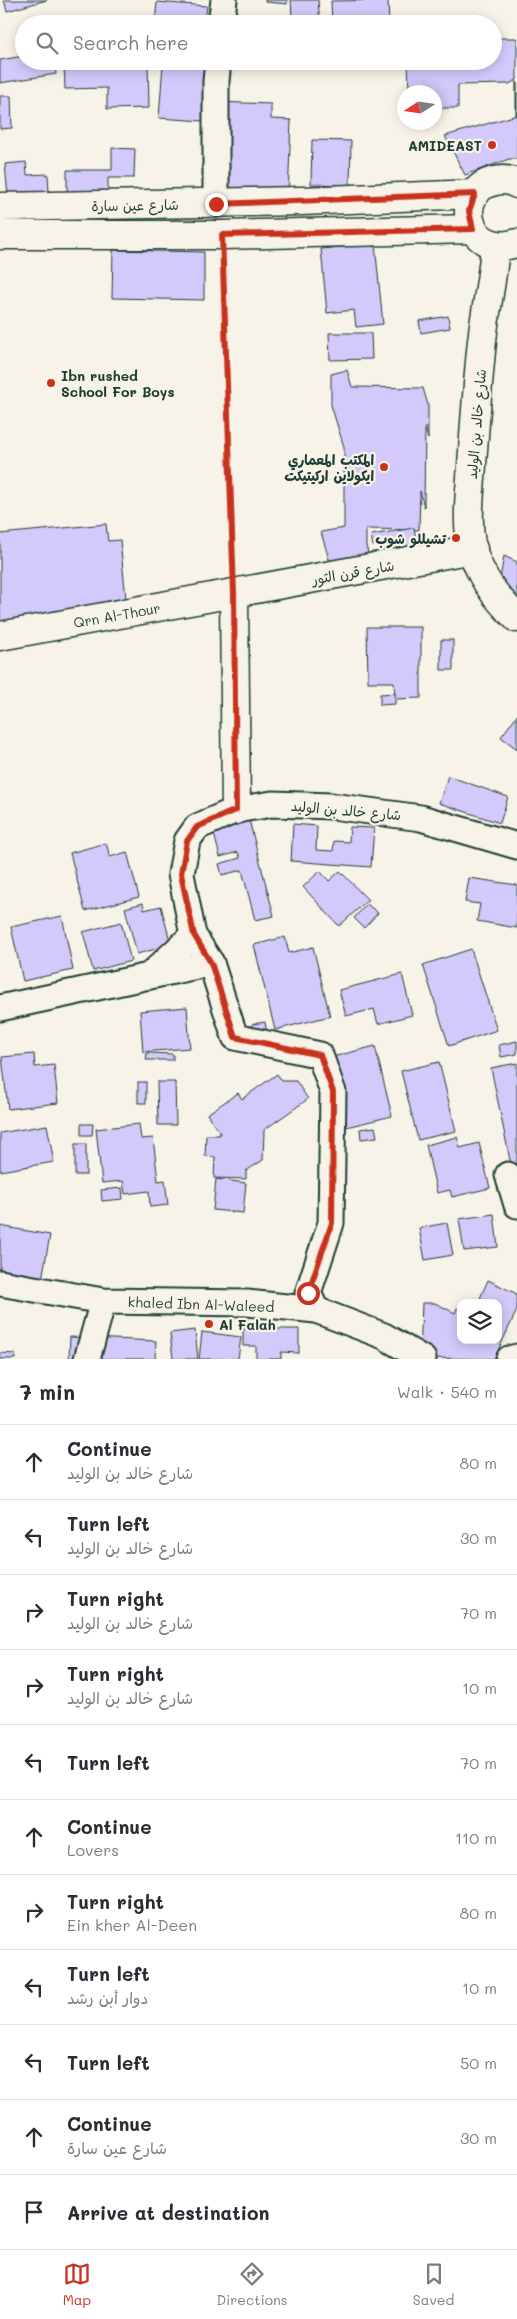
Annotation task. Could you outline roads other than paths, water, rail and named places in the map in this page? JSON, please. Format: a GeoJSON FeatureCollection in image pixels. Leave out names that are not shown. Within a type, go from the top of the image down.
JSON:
{"type":"FeatureCollection","features":[{"type":"Feature","properties":{"kind":"street"},"geometry":{"type":"LineString","coordinates":[[222,15],[224,0]]}},
{"type":"Feature","properties":{"kind":"street"},"geometry":{"type":"LineString","coordinates":[[216,204],[217,70]]}},
{"type":"Feature","properties":{"kind":"street"},"geometry":{"type":"LineString","coordinates":[[506,244],[478,236],[473,229],[469,211],[475,194],[482,186],[492,181],[515,181]]}},
{"type":"Feature","properties":{"kind":"street","name":"شارع عين سارة"},"geometry":{"type":"LineString","coordinates":[[0,207],[216,204],[475,194]]}},
{"type":"Feature","properties":{"kind":"street"},"geometry":{"type":"LineString","coordinates":[[0,235],[222,235],[473,229]]}},
{"type":"Feature","properties":{"kind":"street","name":"شارع خالد بن الوليد"},"geometry":{"type":"LineString","coordinates":[[506,244],[493,276],[483,332],[468,515],[473,550],[482,573],[492,592],[517,618]]}},
{"type":"Feature","properties":{"kind":"street","name":"شارع قرن الثور"},"geometry":{"type":"LineString","coordinates":[[234,594],[473,550]]}},
{"type":"Feature","properties":{"kind":"street"},"geometry":{"type":"LineString","coordinates":[[234,594],[236,810]]}},
{"type":"Feature","properties":{"kind":"street","name":"Qrn Al-Thour"},"geometry":{"type":"LineString","coordinates":[[0,636],[234,594]]}},
{"type":"Feature","properties":{"kind":"street","name":"شارع خالد بن الوليد"},"geometry":{"type":"LineString","coordinates":[[316,1310],[308,1293],[332,1223],[333,1092],[320,1055],[235,1037],[211,963],[194,935],[181,874],[187,841],[197,827],[236,810],[272,804],[341,807],[421,818],[517,846]]}},
{"type":"Feature","properties":{"kind":"street"},"geometry":{"type":"LineString","coordinates":[[149,976],[194,935]]}},
{"type":"Feature","properties":{"kind":"street"},"geometry":{"type":"LineString","coordinates":[[0,1008],[211,963]]}},
{"type":"Feature","properties":{"kind":"street"},"geometry":{"type":"LineString","coordinates":[[508,1174],[517,1205]]}},
{"type":"Feature","properties":{"kind":"street","name":"khaled Ibn Al-Waleed"},"geometry":{"type":"LineString","coordinates":[[0,1284],[103,1301],[247,1303],[316,1310],[384,1336],[423,1359]]}},
{"type":"Feature","properties":{"kind":"street"},"geometry":{"type":"LineString","coordinates":[[88,1359],[103,1301]]}},
{"type":"Feature","properties":{"kind":"street"},"geometry":{"type":"LineString","coordinates":[[509,1359],[517,1357]]}},
{"type":"Feature","properties":{"kind":"place","name":"AMIDEAST"},"geometry":{"type":"Point","coordinates":[492,145]}},
{"type":"Feature","properties":{"kind":"place","name":"Ibn rushed School For Boys"},"geometry":{"type":"Point","coordinates":[51,383]}},
{"type":"Feature","properties":{"kind":"place","name":"المكتب المعماري ايكولاين اركيتيكت"},"geometry":{"type":"Point","coordinates":[384,467]}},
{"type":"Feature","properties":{"kind":"place","name":"تشيللو شوب"},"geometry":{"type":"Point","coordinates":[456,538]}},
{"type":"Feature","properties":{"kind":"place","name":"Al Falah"},"geometry":{"type":"Point","coordinates":[209,1324]}}]}
